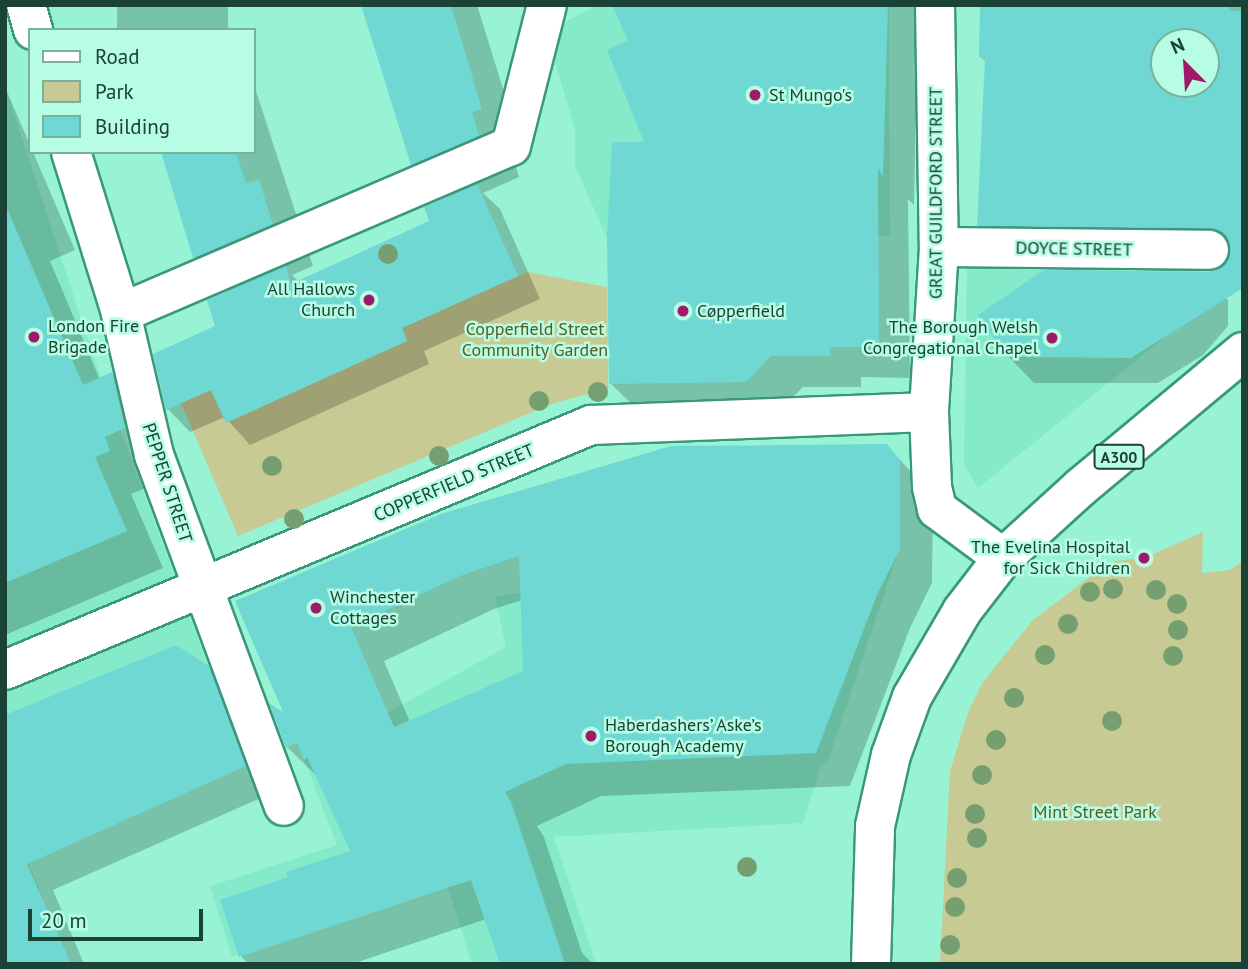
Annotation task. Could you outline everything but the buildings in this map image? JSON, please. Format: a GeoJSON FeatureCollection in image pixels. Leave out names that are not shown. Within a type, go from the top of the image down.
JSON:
{"type":"FeatureCollection","features":[{"type":"Feature","properties":{"kind":"street"},"geometry":{"type":"LineString","coordinates":[[26,5],[32,28]]}},
{"type":"Feature","properties":{"kind":"street"},"geometry":{"type":"LineString","coordinates":[[121,313],[511,146],[547,5]]}},
{"type":"Feature","properties":{"kind":"street","name":"GREAT GUILDFORD STREET"},"geometry":{"type":"LineString","coordinates":[[935,5],[939,247],[929,412],[932,487],[937,509],[1003,558]]}},
{"type":"Feature","properties":{"kind":"street","name":"PEPPER STREET"},"geometry":{"type":"LineString","coordinates":[[72,154],[121,313],[154,454],[284,806]]}},
{"type":"Feature","properties":{"kind":"street","name":"DOYCE STREET"},"geometry":{"type":"LineString","coordinates":[[939,247],[1209,250]]}},
{"type":"Feature","properties":{"kind":"street","name":"A300"},"geometry":{"type":"LineString","coordinates":[[871,964],[875,826],[891,755],[918,686],[962,611],[1003,558],[1073,493],[1243,352]]}},
{"type":"Feature","properties":{"kind":"street","name":"COPPERFIELD STREET"},"geometry":{"type":"LineString","coordinates":[[5,670],[591,425],[929,412]]}},
{"type":"Feature","properties":{"kind":"shaded area"},"geometry":{"type":"Polygon","coordinates":[[[598,5],[889,5],[890,236],[607,238],[575,166],[575,129],[546,32],[598,5]]]}},
{"type":"Feature","properties":{"kind":"shaded area"},"geometry":{"type":"Polygon","coordinates":[[[5,86],[95,361],[245,766],[28,863],[40,890],[5,906],[5,86]]]}},
{"type":"Feature","properties":{"kind":"shaded area"},"geometry":{"type":"Polygon","coordinates":[[[1068,262],[1214,266],[1206,304],[978,488],[964,464],[967,267],[1068,262]]]}},
{"type":"Feature","properties":{"kind":"shaded area","name":"Haberdashers’ Aske’s Borough Academy"},"geometry":{"type":"Polygon","coordinates":[[[899,550],[828,761],[821,766],[803,823],[554,837],[596,964],[472,964],[448,888],[232,957],[210,886],[337,845],[304,759],[506,647],[495,597],[632,570],[899,550]]]}},
{"type":"Feature","properties":{"kind":"green space","name":"Copperfield Street Community Garden"},"geometry":{"type":"Polygon","coordinates":[[[528,272],[607,287],[608,389],[554,403],[238,536],[181,403],[211,390],[226,422],[407,341],[402,328],[528,272]]]}},
{"type":"Feature","properties":{"kind":"green space","name":"Mint Street Park"},"geometry":{"type":"Polygon","coordinates":[[[1203,532],[1202,573],[1230,570],[1243,561],[1243,964],[940,964],[950,771],[969,710],[983,682],[1033,620],[1091,576],[1114,561],[1144,558],[1203,532]]]}},
{"type":"Feature","properties":{"kind":"place","name":"St Mungo's"},"geometry":{"type":"Point","coordinates":[755,95]}},
{"type":"Feature","properties":{"kind":"place","name":"All Hallows Church"},"geometry":{"type":"Point","coordinates":[369,300]}},
{"type":"Feature","properties":{"kind":"place","name":"Cøpperfield"},"geometry":{"type":"Point","coordinates":[683,311]}},
{"type":"Feature","properties":{"kind":"place","name":"London Fire Brigade"},"geometry":{"type":"Point","coordinates":[34,337]}},
{"type":"Feature","properties":{"kind":"place","name":"The Borough Welsh Congregational Chapel"},"geometry":{"type":"Point","coordinates":[1052,338]}},
{"type":"Feature","properties":{"kind":"place","name":"The Evelina Hospital for Sick Children"},"geometry":{"type":"Point","coordinates":[1144,558]}},
{"type":"Feature","properties":{"kind":"place","name":"Winchester Cottages"},"geometry":{"type":"Point","coordinates":[316,608]}},
{"type":"Feature","properties":{"kind":"place","name":"Haberdashers’ Aske’s Borough Academy"},"geometry":{"type":"Point","coordinates":[591,736]}}]}
